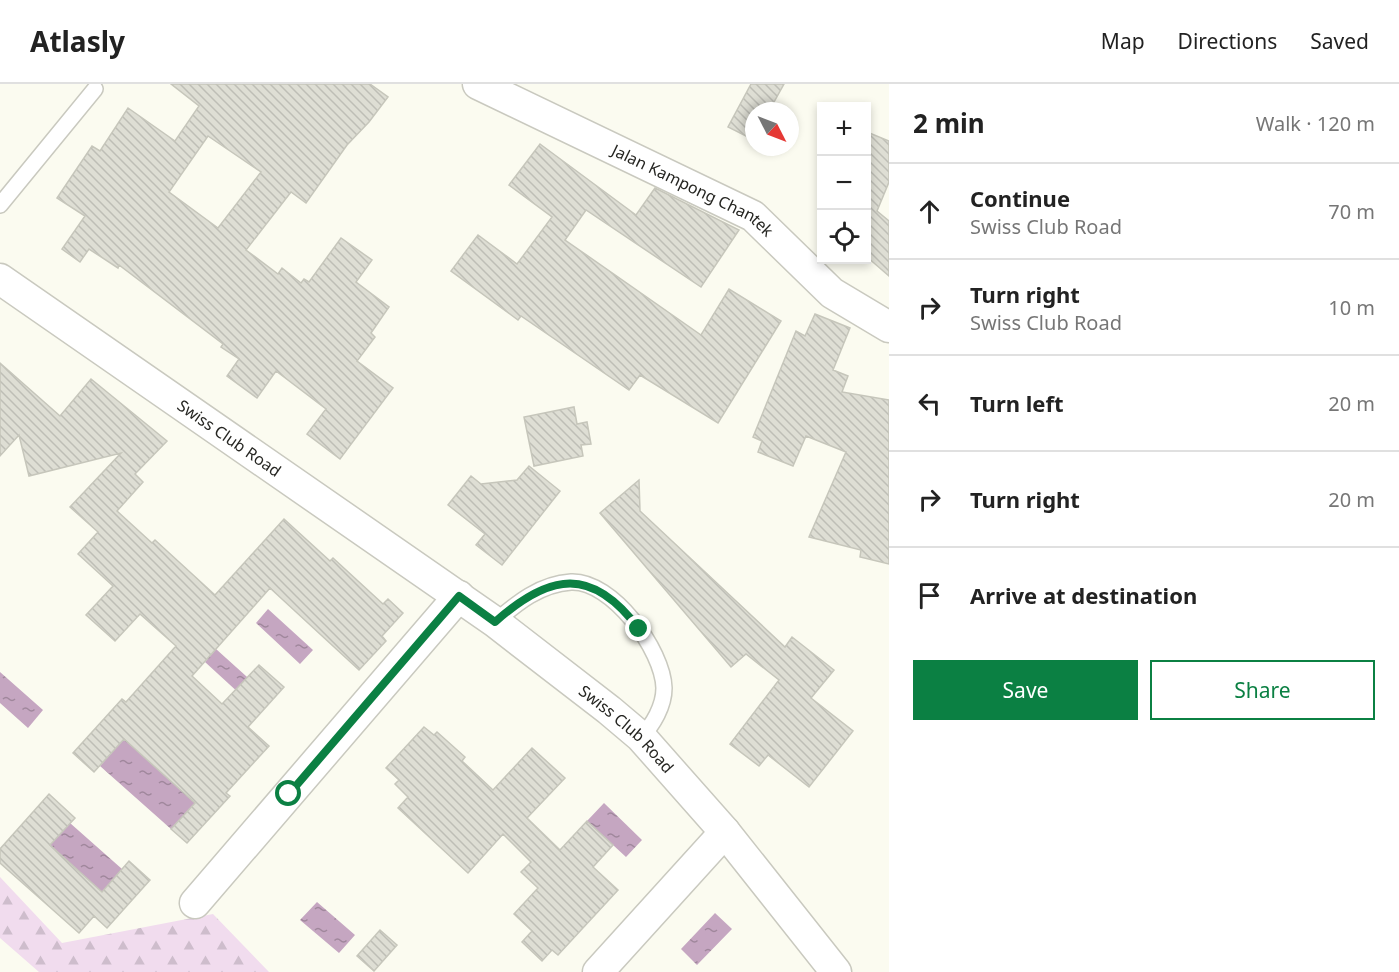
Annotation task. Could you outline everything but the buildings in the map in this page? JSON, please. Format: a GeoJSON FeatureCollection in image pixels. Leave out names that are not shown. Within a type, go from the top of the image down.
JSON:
{"type":"FeatureCollection","features":[{"type":"Feature","properties":{"kind":"street","name":"Jalan Kampong Chantek"},"geometry":{"type":"LineString","coordinates":[[478,84],[753,216],[832,293],[889,327]]}},
{"type":"Feature","properties":{"kind":"street","name":"Swiss Club Road"},"geometry":{"type":"LineString","coordinates":[[0,279],[459,596],[641,737],[725,832],[836,972]]}},
{"type":"Feature","properties":{"kind":"street"},"geometry":{"type":"LineString","coordinates":[[195,903],[459,596]]}},
{"type":"Feature","properties":{"kind":"street"},"geometry":{"type":"LineString","coordinates":[[598,972],[725,832]]}},
{"type":"Feature","properties":{"kind":"lane"},"geometry":{"type":"LineString","coordinates":[[0,205],[95,89]]}},
{"type":"Feature","properties":{"kind":"lane"},"geometry":{"type":"LineString","coordinates":[[495,622],[518,601],[544,588],[572,582],[599,589],[624,609],[656,656],[664,688],[660,708],[641,737]]}},
{"type":"Feature","properties":{"kind":"green space"},"geometry":{"type":"Polygon","coordinates":[[[0,877],[62,943],[213,914],[269,972],[39,972],[0,938],[0,877]]]}},
{"type":"Feature","properties":{"kind":"water"},"geometry":{"type":"Polygon","coordinates":[[[268,609],[313,650],[300,664],[256,623],[268,609]]]}},
{"type":"Feature","properties":{"kind":"water"},"geometry":{"type":"Polygon","coordinates":[[[216,649],[265,693],[253,706],[205,662],[216,649]]]}},
{"type":"Feature","properties":{"kind":"water"},"geometry":{"type":"Polygon","coordinates":[[[0,672],[43,710],[28,728],[0,703],[0,672]]]}},
{"type":"Feature","properties":{"kind":"water"},"geometry":{"type":"Polygon","coordinates":[[[124,739],[195,803],[171,829],[100,766],[124,739]]]}},
{"type":"Feature","properties":{"kind":"water"},"geometry":{"type":"Polygon","coordinates":[[[604,803],[642,840],[626,857],[587,821],[604,803]]]}},
{"type":"Feature","properties":{"kind":"water"},"geometry":{"type":"Polygon","coordinates":[[[70,823],[122,869],[102,892],[50,845],[70,823]]]}},
{"type":"Feature","properties":{"kind":"water"},"geometry":{"type":"Polygon","coordinates":[[[317,902],[355,935],[339,953],[300,920],[317,902]]]}},
{"type":"Feature","properties":{"kind":"water"},"geometry":{"type":"Polygon","coordinates":[[[715,913],[732,929],[697,965],[681,949],[715,913]]]}},
{"type":"Feature","properties":{"kind":"route"},"geometry":{"type":"LineString","coordinates":[[289,794],[459,596],[495,622],[518,601],[544,588],[572,582],[599,589],[624,609],[639,629]]}}]}
